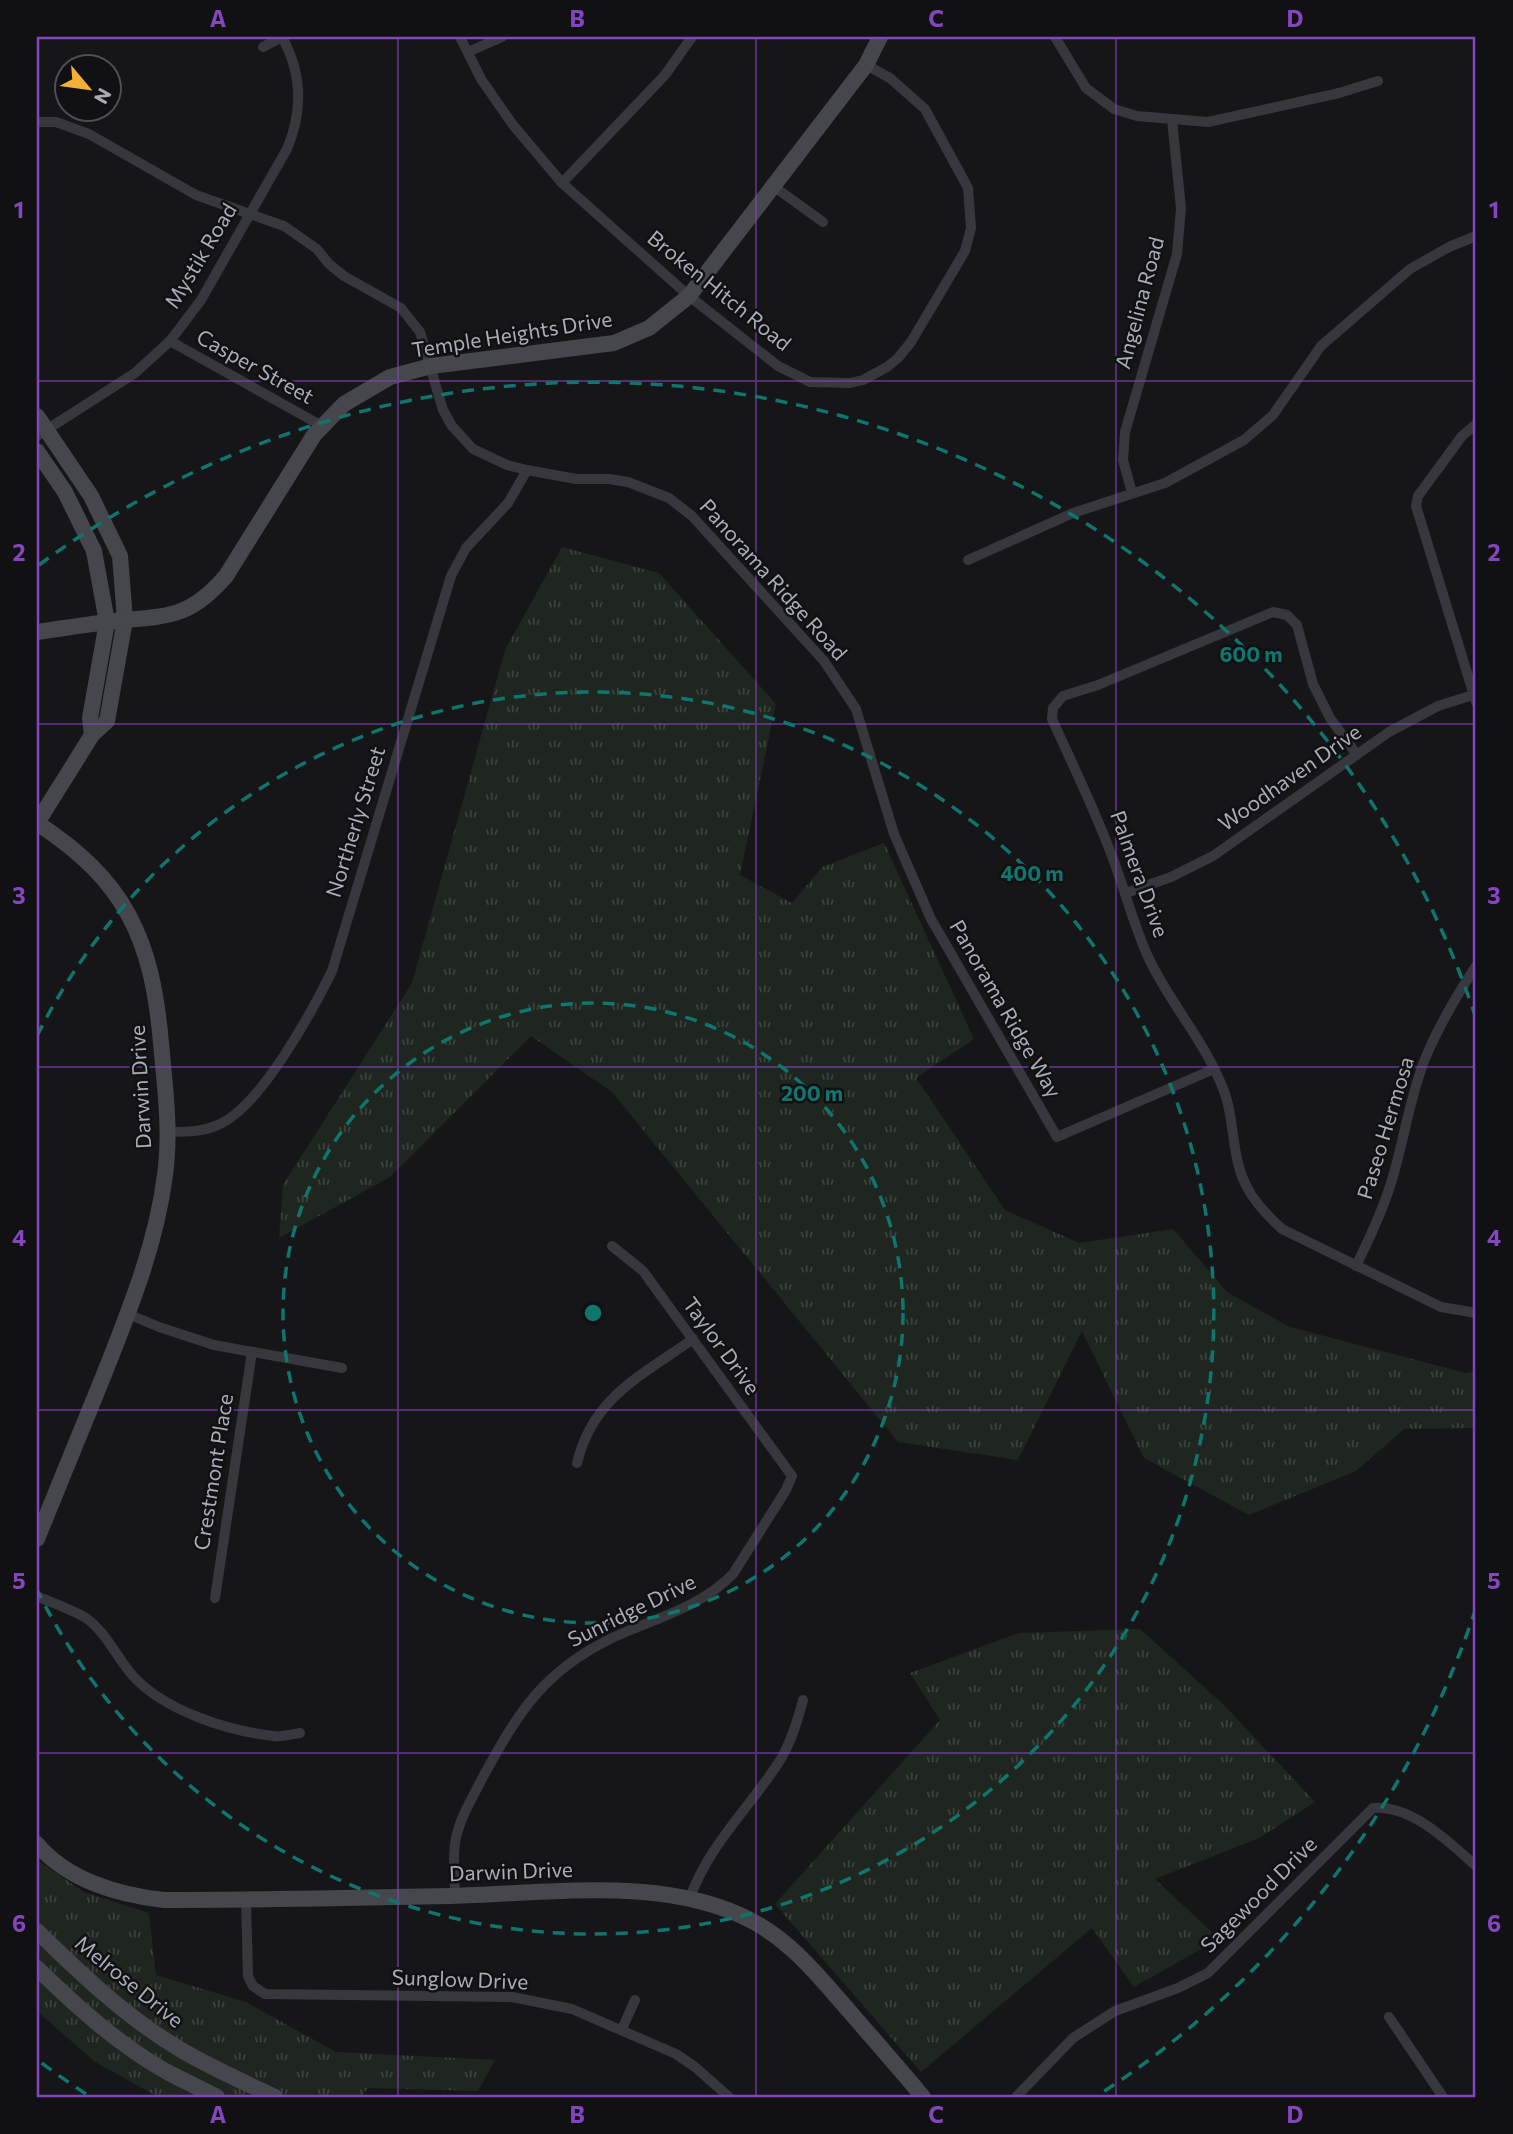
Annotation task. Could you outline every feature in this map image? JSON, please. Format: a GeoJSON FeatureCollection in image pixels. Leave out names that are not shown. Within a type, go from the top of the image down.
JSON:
{"type":"FeatureCollection","features":[{"type":"Feature","properties":{"kind":"street"},"geometry":{"type":"LineString","coordinates":[[263,47],[282,37]]}},
{"type":"Feature","properties":{"kind":"street","name":"Mystik Road"},"geometry":{"type":"LineString","coordinates":[[40,427],[135,373],[170,341],[201,300],[294,131],[300,86],[291,53],[282,37]]}},
{"type":"Feature","properties":{"kind":"street","name":"Broken Hitch Road"},"geometry":{"type":"LineString","coordinates":[[460,37],[481,79],[513,125],[562,183],[689,296],[778,366],[810,382],[850,383],[863,380],[887,367],[911,342],[965,251],[971,228],[968,188],[925,109],[890,78],[866,65]]}},
{"type":"Feature","properties":{"kind":"street"},"geometry":{"type":"LineString","coordinates":[[468,52],[502,37]]}},
{"type":"Feature","properties":{"kind":"street"},"geometry":{"type":"LineString","coordinates":[[562,183],[665,75],[692,37]]}},
{"type":"Feature","properties":{"kind":"street","name":"Temple Heights Drive"},"geometry":{"type":"LineString","coordinates":[[37,632],[159,618],[183,611],[211,594],[226,576],[314,435],[344,404],[390,377],[431,366],[614,343],[649,328],[689,296],[866,65],[880,37]]}},
{"type":"Feature","properties":{"kind":"street"},"geometry":{"type":"LineString","coordinates":[[1055,37],[1086,88],[1114,109],[1137,116],[1208,122],[1339,93],[1378,81]]}},
{"type":"Feature","properties":{"kind":"street","name":"Angelina Road"},"geometry":{"type":"LineString","coordinates":[[1132,494],[1123,460],[1125,432],[1177,254],[1181,208],[1172,120]]}},
{"type":"Feature","properties":{"kind":"street","name":"Panorama Ridge Road"},"geometry":{"type":"LineString","coordinates":[[37,122],[56,122],[89,134],[196,195],[284,226],[317,249],[329,264],[344,276],[401,308],[420,332],[443,410],[452,426],[473,449],[507,465],[527,470],[576,479],[609,478],[628,482],[669,498],[691,516],[824,661],[856,709],[894,834]]}},
{"type":"Feature","properties":{"kind":"street"},"geometry":{"type":"LineString","coordinates":[[774,186],[823,222]]}},
{"type":"Feature","properties":{"kind":"street"},"geometry":{"type":"LineString","coordinates":[[968,560],[1073,513],[1165,483],[1244,440],[1273,415],[1321,346],[1410,270],[1449,247],[1476,236]]}},
{"type":"Feature","properties":{"kind":"street","name":"Casper Street"},"geometry":{"type":"LineString","coordinates":[[170,341],[322,426]]}},
{"type":"Feature","properties":{"kind":"street"},"geometry":{"type":"LineString","coordinates":[[1475,697],[1416,506],[1418,496],[1462,436],[1476,424]]}},
{"type":"Feature","properties":{"kind":"street"},"geometry":{"type":"LineString","coordinates":[[37,823],[92,735],[107,721],[125,620],[120,556],[91,496],[40,427]]}},
{"type":"Feature","properties":{"kind":"street"},"geometry":{"type":"LineString","coordinates":[[37,451],[65,492],[94,551],[107,622],[90,718],[92,735]]}},
{"type":"Feature","properties":{"kind":"street","name":"Northerly Street"},"geometry":{"type":"LineString","coordinates":[[169,1132],[194,1132],[220,1125],[236,1115],[273,1071],[315,1007],[332,971],[451,576],[466,548],[508,503],[527,470]]}},
{"type":"Feature","properties":{"kind":"street","name":"Palmera Drive"},"geometry":{"type":"LineString","coordinates":[[1357,755],[1330,718],[1313,684],[1297,625],[1287,615],[1273,612],[1098,685],[1063,696],[1052,708],[1052,719],[1097,815],[1149,959],[1176,1009],[1200,1042],[1223,1086],[1237,1156],[1247,1188],[1282,1229],[1441,1307],[1476,1313]]}},
{"type":"Feature","properties":{"kind":"street","name":"Woodhaven Drive"},"geometry":{"type":"LineString","coordinates":[[1126,893],[1171,877],[1213,856],[1389,732],[1438,706],[1475,697]]}},
{"type":"Feature","properties":{"kind":"street","name":"Darwin Drive"},"geometry":{"type":"LineString","coordinates":[[37,823],[70,845],[103,876],[133,920],[151,969],[157,999],[169,1132],[165,1175],[152,1247],[128,1314],[37,1539]]}},
{"type":"Feature","properties":{"kind":"street","name":"Panorama Ridge Way"},"geometry":{"type":"LineString","coordinates":[[894,834],[931,919],[1057,1137],[1214,1069]]}},
{"type":"Feature","properties":{"kind":"street","name":"Paseo Hermosa"},"geometry":{"type":"LineString","coordinates":[[1356,1266],[1375,1227],[1391,1181],[1406,1119],[1425,1059],[1460,990],[1476,966]]}},
{"type":"Feature","properties":{"kind":"street","name":"Taylor Drive"},"geometry":{"type":"LineString","coordinates":[[612,1246],[643,1271],[792,1476]]}},
{"type":"Feature","properties":{"kind":"street"},"geometry":{"type":"LineString","coordinates":[[128,1314],[214,1345],[342,1368]]}},
{"type":"Feature","properties":{"kind":"street"},"geometry":{"type":"LineString","coordinates":[[577,1463],[587,1429],[598,1413],[623,1390],[693,1339]]}},
{"type":"Feature","properties":{"kind":"street","name":"Crestmont Place"},"geometry":{"type":"LineString","coordinates":[[215,1598],[252,1352]]}},
{"type":"Feature","properties":{"kind":"street","name":"Sunridge Drive"},"geometry":{"type":"LineString","coordinates":[[455,1896],[455,1841],[463,1816],[509,1729],[524,1707],[561,1669],[583,1654],[612,1638],[696,1602],[722,1586],[733,1574],[792,1476]]}},
{"type":"Feature","properties":{"kind":"street"},"geometry":{"type":"LineString","coordinates":[[37,1596],[85,1618],[98,1629],[136,1679],[154,1695],[175,1707],[216,1722],[265,1734],[276,1736],[300,1733]]}},
{"type":"Feature","properties":{"kind":"street"},"geometry":{"type":"LineString","coordinates":[[689,1900],[698,1875],[709,1856],[778,1764],[797,1723],[803,1700]]}},
{"type":"Feature","properties":{"kind":"street","name":"Sagewood Drive"},"geometry":{"type":"LineString","coordinates":[[1016,2097],[1073,2038],[1115,2011],[1178,1988],[1208,1973],[1373,1808],[1388,1807],[1422,1823],[1476,1866]]}},
{"type":"Feature","properties":{"kind":"street","name":"Darwin Drive"},"geometry":{"type":"LineString","coordinates":[[37,1843],[71,1873],[108,1889],[164,1900],[455,1896],[615,1890],[689,1900],[734,1912],[771,1932],[814,1970],[923,2097]]}},
{"type":"Feature","properties":{"kind":"street","name":"Sunglow Drive"},"geometry":{"type":"LineString","coordinates":[[246,1900],[248,1976],[253,1986],[265,1994],[512,1997],[572,2009],[676,2054],[729,2097]]}},
{"type":"Feature","properties":{"kind":"street","name":"Melrose Drive"},"geometry":{"type":"LineString","coordinates":[[37,1931],[92,1984],[148,2027],[183,2051],[275,2097]]}},
{"type":"Feature","properties":{"kind":"street"},"geometry":{"type":"LineString","coordinates":[[37,1968],[73,2003],[130,2047],[167,2072],[217,2097]]}},
{"type":"Feature","properties":{"kind":"street"},"geometry":{"type":"LineString","coordinates":[[622,2029],[635,2000]]}},
{"type":"Feature","properties":{"kind":"street"},"geometry":{"type":"LineString","coordinates":[[1389,2017],[1443,2097]]}},
{"type":"Feature","properties":{"kind":"green space"},"geometry":{"type":"Polygon","coordinates":[[[562,547],[659,573],[776,704],[740,875],[792,903],[822,867],[884,843],[974,1039],[916,1078],[1005,1210],[1079,1243],[1173,1229],[1227,1292],[1290,1327],[1466,1373],[1476,1371],[1476,1428],[1404,1429],[1356,1471],[1249,1515],[1144,1458],[1082,1331],[1018,1460],[898,1442],[612,1092],[531,1036],[390,1177],[279,1238],[283,1185],[412,983],[505,650],[562,547]]]}},
{"type":"Feature","properties":{"kind":"green space"},"geometry":{"type":"Polygon","coordinates":[[[1140,1629],[1225,1706],[1315,1802],[1259,1838],[1155,1879],[1219,1939],[1134,1987],[1092,1928],[921,2072],[775,1904],[940,1720],[910,1673],[1019,1633],[1140,1629]]]}},
{"type":"Feature","properties":{"kind":"green space"},"geometry":{"type":"Polygon","coordinates":[[[37,1860],[84,1892],[149,1913],[156,1975],[246,2002],[336,2052],[495,2060],[478,2091],[368,2088],[361,2097],[158,2097],[94,2061],[37,2011],[37,1860]]]}}]}
